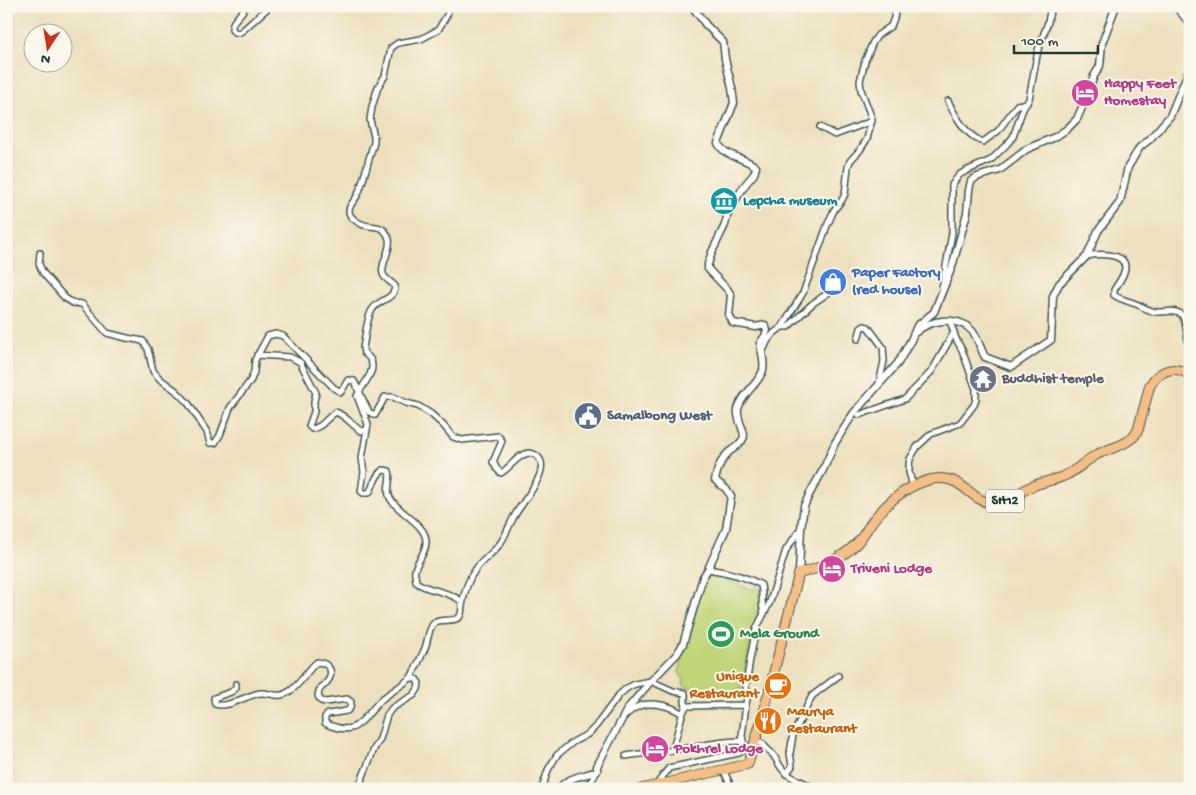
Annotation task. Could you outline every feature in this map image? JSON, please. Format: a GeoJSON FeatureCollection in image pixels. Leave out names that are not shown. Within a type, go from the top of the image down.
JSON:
{"type":"FeatureCollection","features":[{"type":"Feature","properties":{"kind":"main road","name":"SH12"},"geometry":{"type":"LineString","coordinates":[[799,572],[817,569],[851,549],[858,543],[885,506],[901,493],[928,480],[949,479],[957,482],[986,502],[994,504],[1007,500],[1036,485],[1068,474],[1096,455],[1135,436],[1150,385],[1159,374],[1169,370],[1178,370],[1190,376]]}},
{"type":"Feature","properties":{"kind":"main road"},"geometry":{"type":"LineString","coordinates":[[641,789],[748,764],[749,745],[762,719],[799,572]]}},
{"type":"Feature","properties":{"kind":"street"},"geometry":{"type":"LineString","coordinates":[[245,6],[233,23],[232,30],[238,33],[270,6]]}},
{"type":"Feature","properties":{"kind":"street"},"geometry":{"type":"LineString","coordinates":[[449,6],[447,15],[438,30],[421,39],[398,43],[391,48],[385,76],[378,87],[372,107],[370,120],[374,142],[358,196],[349,211],[351,217],[358,223],[364,226],[378,226],[384,229],[390,242],[390,248],[383,266],[383,272],[384,276],[395,286],[392,296],[376,305],[372,310],[363,348],[372,365],[370,376],[358,396],[368,424],[362,458],[364,472],[361,491],[369,493],[380,472],[383,470],[389,471],[389,496],[425,534],[426,547],[415,571],[416,582],[421,586],[456,597],[462,606]]}},
{"type":"Feature","properties":{"kind":"street"},"geometry":{"type":"LineString","coordinates":[[583,789],[597,772],[597,766],[628,708],[677,654],[682,644],[703,577],[726,529],[730,496],[726,489],[715,480],[717,470],[727,454],[744,438],[744,433],[739,423],[738,410],[749,389],[759,379],[763,369],[760,342],[767,330],[765,325],[756,326],[733,323],[729,316],[731,295],[708,269],[712,252],[725,225],[728,212],[754,174],[756,167],[720,149],[718,143],[734,103],[723,42],[706,25],[692,6]]}},
{"type":"Feature","properties":{"kind":"street"},"geometry":{"type":"LineString","coordinates":[[762,353],[768,340],[782,327],[806,287],[827,226],[834,210],[845,194],[850,162],[867,139],[872,121],[861,90],[860,81],[865,61],[873,42],[878,35],[891,26],[896,6]]}},
{"type":"Feature","properties":{"kind":"street"},"geometry":{"type":"LineString","coordinates":[[940,298],[952,233],[952,185],[959,175],[991,160],[1013,137],[1031,90],[1038,50],[1048,22],[1051,6]]}},
{"type":"Feature","properties":{"kind":"street"},"geometry":{"type":"LineString","coordinates":[[799,572],[804,506],[824,470],[835,442],[853,414],[898,363],[917,326],[934,312],[952,267],[967,213],[971,181],[977,177],[1000,170],[1027,149],[1067,129],[1076,119],[1100,66],[1102,42],[1116,6]]}},
{"type":"Feature","properties":{"kind":"street"},"geometry":{"type":"LineString","coordinates":[[1178,6],[1178,10],[1190,24]]}},
{"type":"Feature","properties":{"kind":"street"},"geometry":{"type":"LineString","coordinates":[[913,334],[918,329],[939,320],[961,322],[973,332],[984,357],[1011,367],[1051,340],[1053,296],[1059,284],[1087,256],[1098,231],[1120,202],[1128,167],[1140,147],[1149,140],[1170,116],[1190,68]]}},
{"type":"Feature","properties":{"kind":"street"},"geometry":{"type":"LineString","coordinates":[[948,100],[956,117],[976,139],[983,142],[998,130],[1017,105],[1027,103]]}},
{"type":"Feature","properties":{"kind":"street"},"geometry":{"type":"LineString","coordinates":[[820,127],[835,136],[872,121]]}},
{"type":"Feature","properties":{"kind":"street"},"geometry":{"type":"LineString","coordinates":[[40,253],[39,264],[65,298],[74,303],[82,304],[107,333],[142,341],[148,348],[153,371],[188,403],[207,432],[210,443],[215,443],[230,408],[251,380],[254,372],[254,360],[268,336],[276,334],[283,336],[334,388],[341,392],[348,380],[354,381],[369,412],[375,415],[385,397],[393,397],[406,404],[418,406],[431,414],[443,424],[453,437],[462,440],[498,436],[502,441],[494,462],[497,469],[502,473],[520,457],[529,453],[536,455],[540,460],[541,466],[531,492],[513,517],[499,545],[475,569],[468,582],[461,612],[458,617],[455,620],[440,620],[435,623],[411,678],[380,700],[358,724],[351,728],[331,726],[325,723],[325,717],[328,714],[347,711],[350,708],[351,702],[347,699],[321,701],[318,696],[319,690],[328,681],[331,674],[329,667],[325,663],[317,662],[310,667],[295,688],[288,693],[280,695],[260,693],[220,706],[214,704],[214,698],[232,692],[236,688],[236,684]]}},
{"type":"Feature","properties":{"kind":"street"},"geometry":{"type":"LineString","coordinates":[[1087,256],[1104,254],[1122,259],[1125,268],[1114,290],[1114,295],[1152,311],[1171,312],[1181,315],[1190,350]]}},
{"type":"Feature","properties":{"kind":"street"},"geometry":{"type":"LineString","coordinates":[[782,327],[788,328],[812,304],[828,293]]}},
{"type":"Feature","properties":{"kind":"street"},"geometry":{"type":"LineString","coordinates":[[913,486],[909,472],[910,459],[917,447],[931,434],[960,423],[974,406],[976,399],[976,389],[950,321]]}},
{"type":"Feature","properties":{"kind":"street"},"geometry":{"type":"LineString","coordinates":[[858,339],[861,328],[864,326],[868,327],[883,347],[884,361],[879,384]]}},
{"type":"Feature","properties":{"kind":"street"},"geometry":{"type":"LineString","coordinates":[[859,415],[905,399],[932,371],[954,332]]}},
{"type":"Feature","properties":{"kind":"street"},"geometry":{"type":"LineString","coordinates":[[257,356],[290,357],[300,362],[316,393],[314,412],[308,426],[312,429],[320,427],[336,412],[343,415],[353,426],[361,431],[367,430]]}},
{"type":"Feature","properties":{"kind":"street"},"geometry":{"type":"LineString","coordinates":[[749,745],[742,736],[746,686],[756,629],[770,602],[786,550],[801,528]]}},
{"type":"Feature","properties":{"kind":"street"},"geometry":{"type":"LineString","coordinates":[[708,569],[740,576],[761,585],[764,614]]}},
{"type":"Feature","properties":{"kind":"street"},"geometry":{"type":"LineString","coordinates":[[786,774],[792,766],[790,752],[793,735],[812,696],[838,676]]}},
{"type":"Feature","properties":{"kind":"street"},"geometry":{"type":"LineString","coordinates":[[358,789],[380,739],[387,715],[392,708],[414,695],[418,689],[419,683],[416,679],[411,678]]}},
{"type":"Feature","properties":{"kind":"street"},"geometry":{"type":"LineString","coordinates":[[542,789],[548,770],[557,755],[573,742],[588,734],[619,695],[635,684],[651,681],[673,692],[685,693],[686,706],[676,736],[674,750]]}},
{"type":"Feature","properties":{"kind":"street"},"geometry":{"type":"LineString","coordinates":[[622,717],[635,708],[647,704],[674,708],[681,712],[682,715]]}},
{"type":"Feature","properties":{"kind":"street"},"geometry":{"type":"LineString","coordinates":[[686,706],[745,705]]}},
{"type":"Feature","properties":{"kind":"street"},"geometry":{"type":"LineString","coordinates":[[626,756],[733,741],[741,741],[749,745],[763,744],[786,774],[815,789]]}},
{"type":"Feature","properties":{"kind":"street"},"geometry":{"type":"LineString","coordinates":[[656,784],[670,768],[739,753],[749,745]]}},
{"type":"Feature","properties":{"kind":"street"},"geometry":{"type":"LineString","coordinates":[[723,769],[732,789]]}},
{"type":"Feature","properties":{"kind":"street"},"geometry":{"type":"LineString","coordinates":[[558,789],[564,782],[574,777],[597,772]]}},
{"type":"Feature","properties":{"kind":"green space","name":"Mela Ground"},"geometry":{"type":"Polygon","coordinates":[[[709,572],[714,577],[751,589],[757,586],[761,596],[741,689],[726,692],[697,690],[683,685],[685,679],[683,679],[679,672],[704,578],[709,572]]]}},
{"type":"Feature","properties":{"kind":"place","name":"Happy Feet Homestay"},"geometry":{"type":"Point","coordinates":[1085,93]}},
{"type":"Feature","properties":{"kind":"place","name":"Lepcha museum"},"geometry":{"type":"Point","coordinates":[724,201]}},
{"type":"Feature","properties":{"kind":"place","name":"Paper Factory (red house)"},"geometry":{"type":"Point","coordinates":[833,282]}},
{"type":"Feature","properties":{"kind":"place","name":"Buddhist temple"},"geometry":{"type":"Point","coordinates":[983,379]}},
{"type":"Feature","properties":{"kind":"place","name":"Samalbong West"},"geometry":{"type":"Point","coordinates":[588,416]}},
{"type":"Feature","properties":{"kind":"place","name":"Triveni Lodge"},"geometry":{"type":"Point","coordinates":[832,569]}},
{"type":"Feature","properties":{"kind":"place","name":"Mela Ground"},"geometry":{"type":"Point","coordinates":[721,634]}},
{"type":"Feature","properties":{"kind":"place","name":"Unique Restaurant"},"geometry":{"type":"Point","coordinates":[778,686]}},
{"type":"Feature","properties":{"kind":"place","name":"Maurya Restaurant"},"geometry":{"type":"Point","coordinates":[768,721]}},
{"type":"Feature","properties":{"kind":"place","name":"Pokhrel Lodge"},"geometry":{"type":"Point","coordinates":[655,749]}}]}
